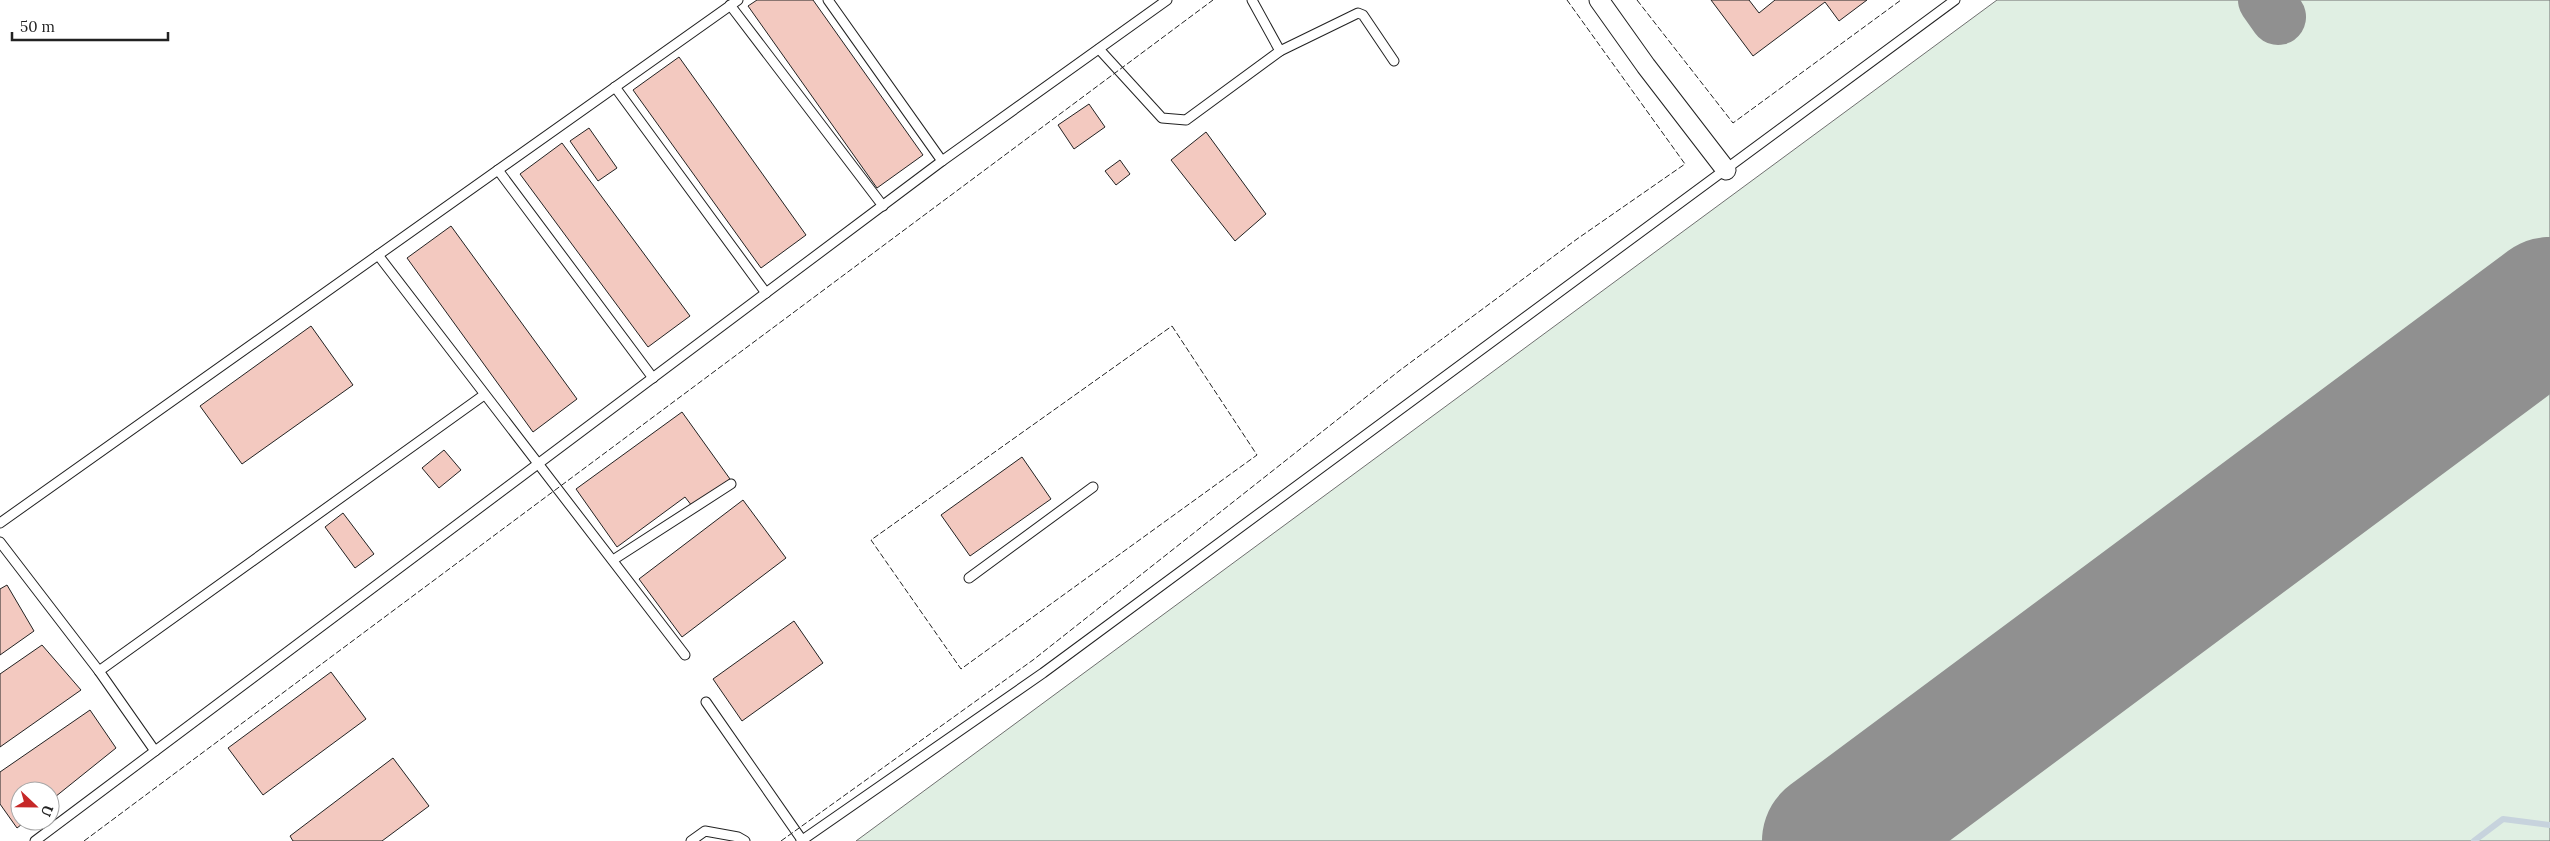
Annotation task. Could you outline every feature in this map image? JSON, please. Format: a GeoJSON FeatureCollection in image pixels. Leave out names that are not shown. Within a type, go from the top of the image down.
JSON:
{"type":"FeatureCollection","features":[{"type":"Feature","properties":{"kind":"street"},"geometry":{"type":"LineString","coordinates":[[1599,0],[1646,66],[1726,170]]}},
{"type":"Feature","properties":{"kind":"lane"},"geometry":{"type":"LineString","coordinates":[[828,0],[942,161]]}},
{"type":"Feature","properties":{"kind":"lane"},"geometry":{"type":"LineString","coordinates":[[35,841],[942,161],[1167,0]]}},
{"type":"Feature","properties":{"kind":"lane"},"geometry":{"type":"LineString","coordinates":[[1252,0],[1280,51]]}},
{"type":"Feature","properties":{"kind":"lane"},"geometry":{"type":"LineString","coordinates":[[706,702],[802,840],[1043,673],[1955,0]]}},
{"type":"Feature","properties":{"kind":"lane"},"geometry":{"type":"LineString","coordinates":[[0,523],[734,3],[883,206]]}},
{"type":"Feature","properties":{"kind":"lane"},"geometry":{"type":"LineString","coordinates":[[1099,49],[1162,118],[1186,120],[1280,51],[1358,13],[1363,15],[1394,61]]}},
{"type":"Feature","properties":{"kind":"lane"},"geometry":{"type":"LineString","coordinates":[[615,87],[766,293]]}},
{"type":"Feature","properties":{"kind":"lane"},"geometry":{"type":"LineString","coordinates":[[498,170],[653,378]]}},
{"type":"Feature","properties":{"kind":"lane"},"geometry":{"type":"LineString","coordinates":[[378,255],[484,395],[540,463],[685,655]]}},
{"type":"Feature","properties":{"kind":"lane"},"geometry":{"type":"LineString","coordinates":[[99,671],[484,395]]}},
{"type":"Feature","properties":{"kind":"lane"},"geometry":{"type":"LineString","coordinates":[[613,560],[731,484]]}},
{"type":"Feature","properties":{"kind":"lane"},"geometry":{"type":"LineString","coordinates":[[969,578],[1093,487]]}},
{"type":"Feature","properties":{"kind":"lane"},"geometry":{"type":"LineString","coordinates":[[0,542],[99,671],[155,751]]}},
{"type":"Feature","properties":{"kind":"lane"},"geometry":{"type":"LineString","coordinates":[[691,841],[705,831],[738,837],[745,841]]}},
{"type":"Feature","properties":{"kind":"green space"},"geometry":{"type":"Polygon","coordinates":[[[1997,0],[2550,0],[2550,841],[856,841],[1997,0]]]}},
{"type":"Feature","properties":{"kind":"building"},"geometry":{"type":"Polygon","coordinates":[[[757,0],[813,0],[923,155],[877,188],[748,6],[757,0]]]}},
{"type":"Feature","properties":{"kind":"building"},"geometry":{"type":"Polygon","coordinates":[[[1711,0],[1749,0],[1759,13],[1775,0],[1867,0],[1839,21],[1825,2],[1753,56],[1711,0]]]}},
{"type":"Feature","properties":{"kind":"building"},"geometry":{"type":"Polygon","coordinates":[[[679,57],[806,235],[761,268],[633,90],[679,57]]]}},
{"type":"Feature","properties":{"kind":"building"},"geometry":{"type":"Polygon","coordinates":[[[1089,104],[1105,127],[1074,149],[1058,125],[1089,104]]]}},
{"type":"Feature","properties":{"kind":"building"},"geometry":{"type":"Polygon","coordinates":[[[589,128],[617,168],[598,181],[570,141],[589,128]]]}},
{"type":"Feature","properties":{"kind":"building"},"geometry":{"type":"Polygon","coordinates":[[[1206,132],[1266,214],[1235,241],[1171,160],[1206,132]]]}},
{"type":"Feature","properties":{"kind":"building"},"geometry":{"type":"Polygon","coordinates":[[[562,143],[690,316],[648,347],[520,174],[562,143]]]}},
{"type":"Feature","properties":{"kind":"building"},"geometry":{"type":"Polygon","coordinates":[[[1120,160],[1130,174],[1116,185],[1105,171],[1120,160]]]}},
{"type":"Feature","properties":{"kind":"building"},"geometry":{"type":"Polygon","coordinates":[[[451,226],[577,399],[533,432],[407,258],[451,226]]]}},
{"type":"Feature","properties":{"kind":"building"},"geometry":{"type":"Polygon","coordinates":[[[311,326],[353,385],[242,464],[200,406],[311,326]]]}},
{"type":"Feature","properties":{"kind":"building"},"geometry":{"type":"Polygon","coordinates":[[[682,412],[730,479],[692,506],[685,497],[617,547],[576,489],[682,412]]]}},
{"type":"Feature","properties":{"kind":"building"},"geometry":{"type":"Polygon","coordinates":[[[444,450],[461,470],[439,488],[422,468],[444,450]]]}},
{"type":"Feature","properties":{"kind":"building"},"geometry":{"type":"Polygon","coordinates":[[[1022,457],[1051,499],[970,556],[941,515],[1022,457]]]}},
{"type":"Feature","properties":{"kind":"building"},"geometry":{"type":"Polygon","coordinates":[[[743,500],[786,558],[682,637],[639,579],[743,500]]]}},
{"type":"Feature","properties":{"kind":"building"},"geometry":{"type":"Polygon","coordinates":[[[343,513],[374,554],[355,568],[325,527],[343,513]]]}},
{"type":"Feature","properties":{"kind":"building"},"geometry":{"type":"Polygon","coordinates":[[[7,585],[34,631],[0,655],[0,589],[7,585]]]}},
{"type":"Feature","properties":{"kind":"building"},"geometry":{"type":"Polygon","coordinates":[[[794,621],[823,663],[742,721],[713,679],[794,621]]]}},
{"type":"Feature","properties":{"kind":"building"},"geometry":{"type":"Polygon","coordinates":[[[42,645],[81,690],[0,747],[0,674],[42,645]]]}},
{"type":"Feature","properties":{"kind":"building"},"geometry":{"type":"Polygon","coordinates":[[[331,672],[366,719],[263,795],[228,748],[331,672]]]}},
{"type":"Feature","properties":{"kind":"building"},"geometry":{"type":"Polygon","coordinates":[[[90,710],[116,748],[60,793],[60,781],[10,781],[10,818],[0,804],[0,772],[90,710]]]}},
{"type":"Feature","properties":{"kind":"building"},"geometry":{"type":"Polygon","coordinates":[[[393,758],[429,806],[382,841],[293,841],[290,836],[393,758]]]}},
{"type":"Feature","properties":{"kind":"waterway"},"geometry":{"type":"LineString","coordinates":[[2474,841],[2503,819],[2550,825]]}},
{"type":"Feature","properties":{"kind":"taxiway"},"geometry":{"type":"LineString","coordinates":[[2266,0],[2278,17]]}},
{"type":"Feature","properties":{"kind":"runway"},"geometry":{"type":"LineString","coordinates":[[1832,841],[2550,307]]}},
{"type":"Feature","properties":{"kind":"fence"},"geometry":{"type":"LineString","coordinates":[[84,841],[1213,0]]}},
{"type":"Feature","properties":{"kind":"fence"},"geometry":{"type":"LineString","coordinates":[[781,841],[1033,660],[1399,371],[1577,239],[1685,164],[1567,0]]}},
{"type":"Feature","properties":{"kind":"fence"},"geometry":{"type":"LineString","coordinates":[[1637,0],[1733,123],[1901,0]]}},
{"type":"Feature","properties":{"kind":"fence"},"geometry":{"type":"LineString","coordinates":[[1172,326],[1257,455],[961,669],[871,540],[1172,326]]}}]}
